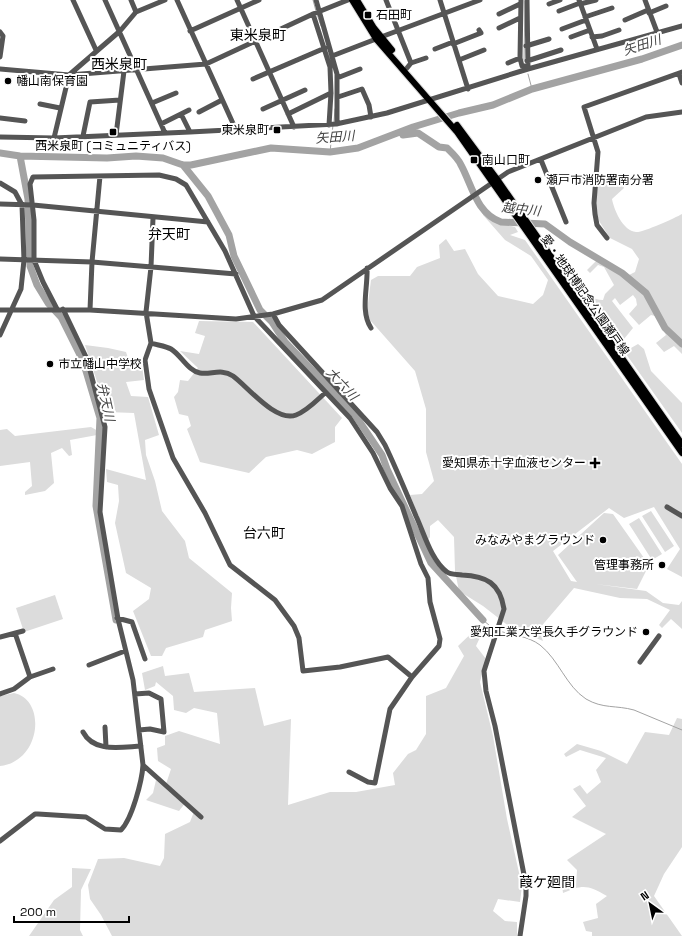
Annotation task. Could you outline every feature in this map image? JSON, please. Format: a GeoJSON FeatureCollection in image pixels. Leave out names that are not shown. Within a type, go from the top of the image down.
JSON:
{"type":"FeatureCollection","features":[{"type":"Feature","properties":{"kind":"main road","name":"愛・地球博記念公園瀬戸線"},"geometry":{"type":"LineString","coordinates":[[352,0],[378,38],[434,100],[459,131],[682,444]]}},
{"type":"Feature","properties":{"kind":"main road","name":"愛・地球博記念公園瀬戸線"},"geometry":{"type":"LineString","coordinates":[[357,0],[378,38],[409,65],[434,100]]}},
{"type":"Feature","properties":{"kind":"main road","name":"愛・地球博記念公園瀬戸線"},"geometry":{"type":"LineString","coordinates":[[530,231],[682,453]]}},
{"type":"Feature","properties":{"kind":"street"},"geometry":{"type":"LineString","coordinates":[[73,0],[96,50]]}},
{"type":"Feature","properties":{"kind":"street"},"geometry":{"type":"LineString","coordinates":[[105,0],[165,133]]}},
{"type":"Feature","properties":{"kind":"street"},"geometry":{"type":"LineString","coordinates":[[131,0],[136,12]]}},
{"type":"Feature","properties":{"kind":"street"},"geometry":{"type":"LineString","coordinates":[[54,138],[69,75],[96,50],[120,31],[136,12],[165,0]]}},
{"type":"Feature","properties":{"kind":"street"},"geometry":{"type":"LineString","coordinates":[[176,0],[236,130]]}},
{"type":"Feature","properties":{"kind":"street"},"geometry":{"type":"LineString","coordinates":[[237,0],[294,127]]}},
{"type":"Feature","properties":{"kind":"street"},"geometry":{"type":"LineString","coordinates":[[190,31],[259,0]]}},
{"type":"Feature","properties":{"kind":"street"},"geometry":{"type":"LineString","coordinates":[[316,0],[337,78],[338,97],[333,124]]}},
{"type":"Feature","properties":{"kind":"street"},"geometry":{"type":"LineString","coordinates":[[0,68],[69,75],[206,64],[313,14],[348,0]]}},
{"type":"Feature","properties":{"kind":"street"},"geometry":{"type":"LineString","coordinates":[[386,0],[409,65],[426,58]]}},
{"type":"Feature","properties":{"kind":"street"},"geometry":{"type":"LineString","coordinates":[[440,0],[468,89]]}},
{"type":"Feature","properties":{"kind":"street"},"geometry":{"type":"LineString","coordinates":[[332,56],[480,0]]}},
{"type":"Feature","properties":{"kind":"street"},"geometry":{"type":"LineString","coordinates":[[527,0],[527,65]]}},
{"type":"Feature","properties":{"kind":"street"},"geometry":{"type":"LineString","coordinates":[[549,4],[560,0]]}},
{"type":"Feature","properties":{"kind":"street"},"geometry":{"type":"LineString","coordinates":[[559,11],[580,2],[596,0]]}},
{"type":"Feature","properties":{"kind":"street"},"geometry":{"type":"LineString","coordinates":[[645,0],[657,32]]}},
{"type":"Feature","properties":{"kind":"street"},"geometry":{"type":"LineString","coordinates":[[499,14],[520,2],[520,58],[522,66],[597,49],[682,26]]}},
{"type":"Feature","properties":{"kind":"street"},"geometry":{"type":"LineString","coordinates":[[580,2],[597,49]]}},
{"type":"Feature","properties":{"kind":"street"},"geometry":{"type":"LineString","coordinates":[[624,20],[666,6]]}},
{"type":"Feature","properties":{"kind":"street"},"geometry":{"type":"LineString","coordinates":[[562,29],[612,8]]}},
{"type":"Feature","properties":{"kind":"street"},"geometry":{"type":"LineString","coordinates":[[313,14],[330,67],[333,124]]}},
{"type":"Feature","properties":{"kind":"street"},"geometry":{"type":"LineString","coordinates":[[498,28],[520,18]]}},
{"type":"Feature","properties":{"kind":"street"},"geometry":{"type":"LineString","coordinates":[[435,49],[481,33],[480,30]]}},
{"type":"Feature","properties":{"kind":"street"},"geometry":{"type":"LineString","coordinates":[[571,37],[590,30]]}},
{"type":"Feature","properties":{"kind":"street"},"geometry":{"type":"LineString","coordinates":[[592,37],[602,36],[619,30]]}},
{"type":"Feature","properties":{"kind":"street"},"geometry":{"type":"LineString","coordinates":[[0,32],[3,36],[0,57]]}},
{"type":"Feature","properties":{"kind":"street"},"geometry":{"type":"LineString","coordinates":[[526,46],[549,39]]}},
{"type":"Feature","properties":{"kind":"street"},"geometry":{"type":"LineString","coordinates":[[254,79],[325,48]]}},
{"type":"Feature","properties":{"kind":"street"},"geometry":{"type":"LineString","coordinates":[[459,60],[484,50]]}},
{"type":"Feature","properties":{"kind":"street"},"geometry":{"type":"LineString","coordinates":[[0,137],[54,138],[333,124],[371,117],[434,100],[468,89],[562,50]]}},
{"type":"Feature","properties":{"kind":"street"},"geometry":{"type":"LineString","coordinates":[[508,63],[520,58]]}},
{"type":"Feature","properties":{"kind":"street"},"geometry":{"type":"LineString","coordinates":[[337,78],[360,69]]}},
{"type":"Feature","properties":{"kind":"street"},"geometry":{"type":"LineString","coordinates":[[116,135],[124,71]]}},
{"type":"Feature","properties":{"kind":"street"},"geometry":{"type":"LineString","coordinates":[[607,238],[597,225],[594,203],[598,152],[595,138],[584,107],[680,73],[682,83]]}},
{"type":"Feature","properties":{"kind":"street"},"geometry":{"type":"LineString","coordinates":[[338,97],[362,89],[369,105],[371,117]]}},
{"type":"Feature","properties":{"kind":"street"},"geometry":{"type":"LineString","coordinates":[[263,109],[305,90]]}},
{"type":"Feature","properties":{"kind":"street"},"geometry":{"type":"LineString","coordinates":[[152,103],[176,93]]}},
{"type":"Feature","properties":{"kind":"street"},"geometry":{"type":"LineString","coordinates":[[288,114],[331,93]]}},
{"type":"Feature","properties":{"kind":"street"},"geometry":{"type":"LineString","coordinates":[[83,136],[90,102],[120,100]]}},
{"type":"Feature","properties":{"kind":"street"},"geometry":{"type":"LineString","coordinates":[[199,112],[222,100]]}},
{"type":"Feature","properties":{"kind":"street"},"geometry":{"type":"LineString","coordinates":[[40,104],[60,108]]}},
{"type":"Feature","properties":{"kind":"street"},"geometry":{"type":"LineString","coordinates":[[161,124],[189,110]]}},
{"type":"Feature","properties":{"kind":"street"},"geometry":{"type":"LineString","coordinates":[[0,310],[63,309],[146,312],[236,319],[271,314],[322,300],[477,194],[495,180],[512,170],[541,160],[646,117],[682,112]]}},
{"type":"Feature","properties":{"kind":"street"},"geometry":{"type":"LineString","coordinates":[[181,114],[190,132]]}},
{"type":"Feature","properties":{"kind":"street"},"geometry":{"type":"LineString","coordinates":[[0,118],[25,121]]}},
{"type":"Feature","properties":{"kind":"street"},"geometry":{"type":"LineString","coordinates":[[541,160],[566,222]]}},
{"type":"Feature","properties":{"kind":"street"},"geometry":{"type":"LineString","coordinates":[[56,309],[33,260],[30,184],[34,177],[159,175],[176,178],[186,185],[208,222],[236,274],[255,316],[325,393],[350,418],[373,453],[390,488],[402,506],[421,564],[428,578],[430,602],[440,639],[439,646],[412,678],[390,709],[375,783],[368,782],[349,772]]}},
{"type":"Feature","properties":{"kind":"street"},"geometry":{"type":"LineString","coordinates":[[90,310],[92,262],[98,212],[100,176]]}},
{"type":"Feature","properties":{"kind":"street"},"geometry":{"type":"LineString","coordinates":[[0,183],[14,192],[22,205],[25,260],[21,289],[0,335]]}},
{"type":"Feature","properties":{"kind":"street"},"geometry":{"type":"LineString","coordinates":[[0,204],[32,205],[153,218],[208,222]]}},
{"type":"Feature","properties":{"kind":"street"},"geometry":{"type":"LineString","coordinates":[[153,218],[151,267],[146,312],[151,343],[145,360],[149,389],[173,458],[205,513],[230,565],[275,600],[294,626],[299,638],[303,671],[340,667],[388,657],[412,678]]}},
{"type":"Feature","properties":{"kind":"street"},"geometry":{"type":"LineString","coordinates":[[0,259],[92,262],[236,274]]}},
{"type":"Feature","properties":{"kind":"street"},"geometry":{"type":"LineString","coordinates":[[367,268],[364,312],[370,328]]}},
{"type":"Feature","properties":{"kind":"street"},"geometry":{"type":"LineString","coordinates":[[0,841],[35,814],[86,817],[105,829],[121,830],[136,799],[142,781],[143,765],[135,694],[117,618],[100,512],[105,427],[103,415],[87,359],[63,309]]}},
{"type":"Feature","properties":{"kind":"street"},"geometry":{"type":"LineString","coordinates":[[271,314],[279,325],[377,432],[386,445],[429,546],[442,567],[452,574],[475,575],[486,578],[495,587],[502,598],[504,609],[484,671],[484,680],[495,726],[526,885],[520,936]]}},
{"type":"Feature","properties":{"kind":"street"},"geometry":{"type":"LineString","coordinates":[[151,343],[171,349],[199,373],[220,371],[231,375],[279,414],[295,416],[325,393]]}},
{"type":"Feature","properties":{"kind":"street"},"geometry":{"type":"LineString","coordinates":[[667,507],[682,516]]}},
{"type":"Feature","properties":{"kind":"street"},"geometry":{"type":"LineString","coordinates":[[117,618],[132,622],[145,660]]}},
{"type":"Feature","properties":{"kind":"street"},"geometry":{"type":"LineString","coordinates":[[0,637],[24,631]]}},
{"type":"Feature","properties":{"kind":"street"},"geometry":{"type":"LineString","coordinates":[[15,633],[30,677]]}},
{"type":"Feature","properties":{"kind":"street"},"geometry":{"type":"LineString","coordinates":[[640,662],[659,636]]}},
{"type":"Feature","properties":{"kind":"street"},"geometry":{"type":"LineString","coordinates":[[89,666],[125,651]]}},
{"type":"Feature","properties":{"kind":"street"},"geometry":{"type":"LineString","coordinates":[[0,694],[14,689],[30,677],[53,669]]}},
{"type":"Feature","properties":{"kind":"street"},"geometry":{"type":"LineString","coordinates":[[135,694],[149,694],[161,699],[164,732],[150,729],[139,730]]}},
{"type":"Feature","properties":{"kind":"street"},"geometry":{"type":"LineString","coordinates":[[105,727],[106,748]]}},
{"type":"Feature","properties":{"kind":"street"},"geometry":{"type":"LineString","coordinates":[[82,732],[85,736],[100,746],[106,748],[141,746]]}},
{"type":"Feature","properties":{"kind":"street"},"geometry":{"type":"LineString","coordinates":[[143,765],[201,817]]}},
{"type":"Feature","properties":{"kind":"shaded area"},"geometry":{"type":"Polygon","coordinates":[[[598,174],[609,178],[615,183],[621,183],[624,188],[612,199],[620,219],[631,231],[639,232],[645,230],[682,214],[682,354],[674,346],[664,352],[656,343],[666,335],[655,316],[651,315],[639,325],[629,314],[637,305],[636,299],[633,295],[620,305],[615,298],[612,301],[633,328],[624,339],[631,348],[638,344],[644,349],[651,371],[682,403],[682,433],[580,289],[583,286],[591,296],[596,299],[603,300],[605,294],[614,285],[604,267],[598,265],[590,273],[587,270],[597,260],[625,277],[635,272],[639,259],[632,249],[610,238],[599,221],[596,211],[598,174]]]}},
{"type":"Feature","properties":{"kind":"shaded area"},"geometry":{"type":"Polygon","coordinates":[[[484,212],[494,222],[515,227],[518,232],[510,235],[525,240],[682,464],[682,577],[667,569],[680,549],[654,507],[624,518],[609,508],[553,551],[571,581],[577,582],[558,555],[604,513],[613,514],[649,565],[637,589],[595,584],[646,591],[663,603],[679,605],[682,601],[682,629],[671,619],[662,628],[659,625],[670,610],[647,599],[620,598],[574,588],[539,629],[543,641],[510,627],[483,606],[459,591],[455,571],[454,537],[438,520],[430,526],[430,537],[428,540],[410,495],[422,494],[434,481],[426,452],[426,409],[415,371],[370,320],[367,311],[371,280],[378,276],[410,276],[417,267],[440,258],[439,245],[446,239],[454,251],[465,249],[478,274],[498,296],[533,304],[543,295],[548,280],[531,256],[505,240],[483,215],[484,212]]]}},
{"type":"Feature","properties":{"kind":"shaded area"},"geometry":{"type":"Polygon","coordinates":[[[199,321],[253,322],[342,418],[335,427],[335,442],[312,454],[297,450],[266,457],[249,473],[200,462],[187,429],[191,426],[188,416],[179,414],[174,397],[178,392],[180,380],[188,381],[198,368],[180,351],[199,354],[205,336],[195,333],[199,321]]]}},
{"type":"Feature","properties":{"kind":"shaded area"},"geometry":{"type":"Polygon","coordinates":[[[85,345],[126,352],[131,367],[142,366],[144,380],[126,382],[131,396],[148,397],[159,435],[145,440],[146,455],[155,481],[162,511],[185,541],[189,558],[232,593],[232,621],[205,630],[203,637],[166,648],[162,656],[151,656],[133,611],[149,599],[151,588],[126,573],[115,523],[119,501],[118,485],[107,482],[106,469],[146,480],[134,413],[107,412],[85,345]]]}},
{"type":"Feature","properties":{"kind":"shaded area"},"geometry":{"type":"Polygon","coordinates":[[[91,427],[98,431],[97,435],[70,440],[72,455],[69,456],[62,448],[51,453],[54,483],[45,491],[25,495],[25,492],[32,486],[30,462],[0,466],[0,430],[7,429],[15,436],[91,427]]]}},
{"type":"Feature","properties":{"kind":"shaded area"},"geometry":{"type":"Polygon","coordinates":[[[651,511],[674,546],[665,552],[642,516],[651,511]]]}},
{"type":"Feature","properties":{"kind":"shaded area"},"geometry":{"type":"Polygon","coordinates":[[[639,518],[662,554],[652,560],[629,524],[639,518]]]}},
{"type":"Feature","properties":{"kind":"shaded area"},"geometry":{"type":"Polygon","coordinates":[[[55,595],[63,619],[24,632],[16,608],[55,595]]]}},
{"type":"Feature","properties":{"kind":"shaded area"},"geometry":{"type":"Polygon","coordinates":[[[478,627],[483,631],[476,646],[486,659],[480,682],[493,736],[507,819],[522,886],[520,902],[498,899],[493,911],[505,921],[517,922],[517,936],[112,936],[101,915],[90,899],[88,885],[98,859],[124,858],[160,866],[164,858],[165,834],[190,822],[195,809],[186,802],[179,811],[146,800],[153,793],[156,780],[166,784],[171,769],[158,761],[157,748],[165,745],[165,736],[179,731],[220,744],[217,713],[194,708],[186,713],[174,710],[173,696],[156,682],[155,686],[145,690],[142,673],[163,666],[165,676],[189,673],[194,692],[255,688],[264,726],[291,719],[288,805],[330,792],[356,792],[395,785],[393,773],[408,754],[416,750],[426,734],[426,696],[446,688],[464,656],[458,646],[478,627]]]}},
{"type":"Feature","properties":{"kind":"shaded area"},"geometry":{"type":"Polygon","coordinates":[[[14,693],[25,698],[32,707],[35,718],[35,731],[31,743],[24,754],[14,762],[0,766],[0,696],[14,693]]]}},
{"type":"Feature","properties":{"kind":"shaded area"},"geometry":{"type":"Polygon","coordinates":[[[677,718],[682,719],[682,847],[664,874],[654,896],[682,936],[592,936],[592,932],[586,931],[583,922],[598,918],[596,904],[607,896],[585,887],[576,888],[563,893],[562,885],[576,885],[577,870],[567,860],[606,834],[572,817],[586,806],[573,789],[580,785],[587,794],[601,782],[596,770],[606,758],[580,750],[566,757],[564,754],[577,744],[601,751],[627,764],[645,732],[669,735],[677,718]]]}},
{"type":"Feature","properties":{"kind":"shaded area"},"geometry":{"type":"Polygon","coordinates":[[[72,868],[91,869],[81,890],[80,930],[83,936],[29,936],[54,900],[72,887],[72,868]]]}},
{"type":"Feature","properties":{"kind":"waterway"},"geometry":{"type":"LineString","coordinates":[[313,0],[316,11]]}},
{"type":"Feature","properties":{"kind":"waterway"},"geometry":{"type":"LineString","coordinates":[[524,60],[525,1]]}},
{"type":"Feature","properties":{"kind":"waterway"},"geometry":{"type":"LineString","coordinates":[[317,14],[321,26]]}},
{"type":"Feature","properties":{"kind":"waterway","name":"矢田川"},"geometry":{"type":"LineString","coordinates":[[0,153],[20,156],[107,158],[136,156],[163,158],[183,165],[191,165],[271,148],[330,152],[358,148],[413,127],[459,113],[493,105],[532,89],[642,59],[682,45]]}},
{"type":"Feature","properties":{"kind":"waterway"},"geometry":{"type":"LineString","coordinates":[[528,74],[532,89]]}},
{"type":"Feature","properties":{"kind":"waterway"},"geometry":{"type":"LineString","coordinates":[[334,122],[335,109]]}},
{"type":"Feature","properties":{"kind":"waterway"},"geometry":{"type":"LineString","coordinates":[[330,152],[333,125]]}},
{"type":"Feature","properties":{"kind":"waterway","name":"越中川"},"geometry":{"type":"LineString","coordinates":[[403,135],[418,133],[439,147],[447,148],[460,162],[480,205],[493,218],[501,222],[545,224],[570,242],[622,273],[646,293],[665,328],[682,344]]}},
{"type":"Feature","properties":{"kind":"waterway","name":"弁天川"},"geometry":{"type":"LineString","coordinates":[[20,156],[28,199],[30,266],[37,285],[48,303],[61,317],[83,361],[100,418],[96,506],[116,620]]}},
{"type":"Feature","properties":{"kind":"waterway","name":"大六川"},"geometry":{"type":"LineString","coordinates":[[183,165],[208,196],[229,235],[234,256],[260,310],[272,322],[285,342],[355,415],[382,455],[387,469],[431,563],[483,620]]}},
{"type":"Feature","properties":{"kind":"waterway"},"geometry":{"type":"LineString","coordinates":[[483,620],[496,631]]}},
{"type":"Feature","properties":{"kind":"waterway"},"geometry":{"type":"LineString","coordinates":[[499,631],[525,638],[540,645],[547,651],[573,687],[586,699],[604,706],[634,710],[682,730]]}},
{"type":"Feature","properties":{"kind":"place","name":"石田町"},"geometry":{"type":"Point","coordinates":[368,15]}},
{"type":"Feature","properties":{"kind":"place","name":"幡山南保育園"},"geometry":{"type":"Point","coordinates":[8,81]}},
{"type":"Feature","properties":{"kind":"place","name":"東米泉町"},"geometry":{"type":"Point","coordinates":[277,130]}},
{"type":"Feature","properties":{"kind":"place","name":"西米泉町 (コミュニティバス)"},"geometry":{"type":"Point","coordinates":[113,132]}},
{"type":"Feature","properties":{"kind":"place","name":"南山口町"},"geometry":{"type":"Point","coordinates":[474,160]}},
{"type":"Feature","properties":{"kind":"place","name":"瀬戸市消防署南分署"},"geometry":{"type":"Point","coordinates":[538,180]}},
{"type":"Feature","properties":{"kind":"place","name":"市立幡山中学校"},"geometry":{"type":"Point","coordinates":[50,364]}},
{"type":"Feature","properties":{"kind":"place","name":"愛知県赤十字血液センター"},"geometry":{"type":"Point","coordinates":[595,463]}},
{"type":"Feature","properties":{"kind":"place","name":"みなみやまグラウンド"},"geometry":{"type":"Point","coordinates":[603,540]}},
{"type":"Feature","properties":{"kind":"place","name":"管理事務所"},"geometry":{"type":"Point","coordinates":[662,565]}},
{"type":"Feature","properties":{"kind":"place","name":"愛知工業大学長久手グラウンド"},"geometry":{"type":"Point","coordinates":[646,632]}},
{"type":"Feature","properties":{"kind":"district","name":"東米泉町"},"geometry":{"type":"Point","coordinates":[258,35]}},
{"type":"Feature","properties":{"kind":"district","name":"西米泉町"},"geometry":{"type":"Point","coordinates":[119,64]}},
{"type":"Feature","properties":{"kind":"district","name":"弁天町"},"geometry":{"type":"Point","coordinates":[169,234]}},
{"type":"Feature","properties":{"kind":"district","name":"台六町"},"geometry":{"type":"Point","coordinates":[264,533]}},
{"type":"Feature","properties":{"kind":"district","name":"葭ケ廻間"},"geometry":{"type":"Point","coordinates":[547,882]}}]}
